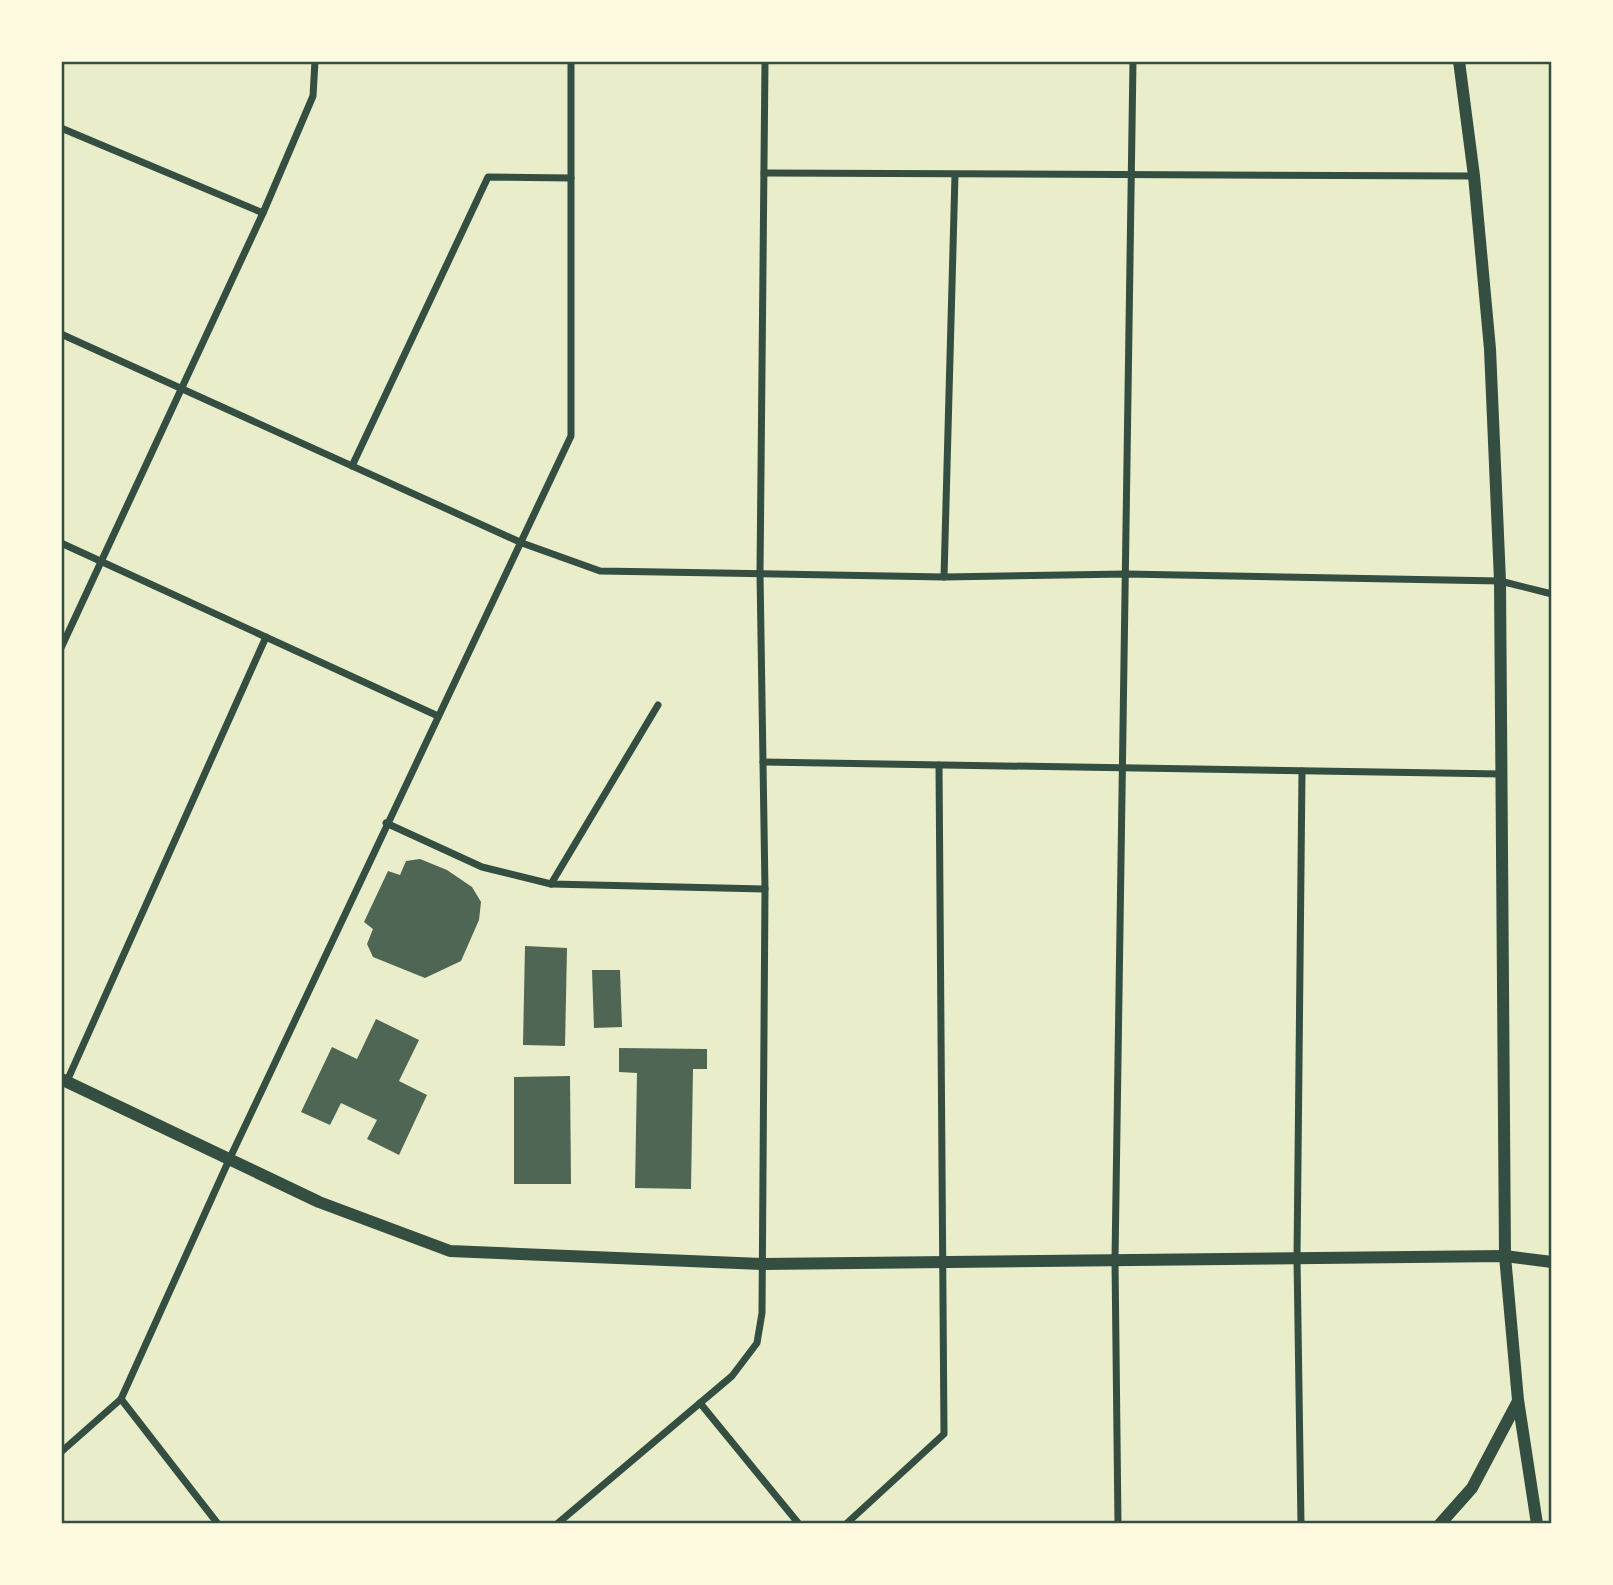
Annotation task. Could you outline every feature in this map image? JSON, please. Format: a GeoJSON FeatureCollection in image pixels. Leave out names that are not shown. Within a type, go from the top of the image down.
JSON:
{"type":"FeatureCollection","features":[{"type":"Feature","properties":{"kind":"street"},"geometry":{"type":"LineString","coordinates":[[61,648],[263,213],[313,96],[315,61]]}},
{"type":"Feature","properties":{"kind":"street"},"geometry":{"type":"LineString","coordinates":[[61,1452],[121,1399],[386,823],[571,436],[572,61]]}},
{"type":"Feature","properties":{"kind":"street"},"geometry":{"type":"LineString","coordinates":[[558,1524],[732,1376],[757,1343],[762,1313],[765,889],[761,573],[765,61]]}},
{"type":"Feature","properties":{"kind":"street"},"geometry":{"type":"LineString","coordinates":[[1118,1524],[1115,1260],[1133,61]]}},
{"type":"Feature","properties":{"kind":"street"},"geometry":{"type":"LineString","coordinates":[[1459,61],[1474,176],[1490,349],[1500,581],[1505,1256],[1518,1400],[1537,1524]]}},
{"type":"Feature","properties":{"kind":"street"},"geometry":{"type":"LineString","coordinates":[[61,128],[263,213]]}},
{"type":"Feature","properties":{"kind":"street"},"geometry":{"type":"LineString","coordinates":[[764,173],[1474,176]]}},
{"type":"Feature","properties":{"kind":"street"},"geometry":{"type":"LineString","coordinates":[[944,577],[955,175]]}},
{"type":"Feature","properties":{"kind":"street"},"geometry":{"type":"LineString","coordinates":[[352,466],[488,177],[571,178]]}},
{"type":"Feature","properties":{"kind":"street"},"geometry":{"type":"LineString","coordinates":[[61,334],[522,543],[600,571],[944,577],[1126,574],[1500,581],[1552,594]]}},
{"type":"Feature","properties":{"kind":"street"},"geometry":{"type":"LineString","coordinates":[[61,543],[438,716]]}},
{"type":"Feature","properties":{"kind":"street"},"geometry":{"type":"LineString","coordinates":[[266,637],[64,1080],[319,1202],[450,1251],[762,1264],[1505,1256],[1552,1262]]}},
{"type":"Feature","properties":{"kind":"street"},"geometry":{"type":"LineString","coordinates":[[551,884],[657,705]]}},
{"type":"Feature","properties":{"kind":"street"},"geometry":{"type":"LineString","coordinates":[[763,762],[1502,774]]}},
{"type":"Feature","properties":{"kind":"street"},"geometry":{"type":"LineString","coordinates":[[846,1524],[944,1434],[939,765]]}},
{"type":"Feature","properties":{"kind":"street"},"geometry":{"type":"LineString","coordinates":[[1301,1524],[1297,1258],[1302,771]]}},
{"type":"Feature","properties":{"kind":"street"},"geometry":{"type":"LineString","coordinates":[[386,823],[482,867],[551,884],[765,889]]}},
{"type":"Feature","properties":{"kind":"street"},"geometry":{"type":"LineString","coordinates":[[121,1399],[218,1524]]}},
{"type":"Feature","properties":{"kind":"street"},"geometry":{"type":"LineString","coordinates":[[1440,1524],[1472,1488],[1518,1400]]}},
{"type":"Feature","properties":{"kind":"street"},"geometry":{"type":"LineString","coordinates":[[700,1403],[799,1524]]}},
{"type":"Feature","properties":{"kind":"building"},"geometry":{"type":"Polygon","coordinates":[[[420,859],[447,870],[472,887],[481,902],[479,920],[461,961],[425,978],[373,957],[367,944],[373,929],[364,922],[388,871],[400,875],[406,861],[420,859]]]}},
{"type":"Feature","properties":{"kind":"building"},"geometry":{"type":"Polygon","coordinates":[[[525,946],[567,948],[565,1046],[523,1045],[525,946]]]}},
{"type":"Feature","properties":{"kind":"building"},"geometry":{"type":"Polygon","coordinates":[[[592,970],[620,970],[622,1027],[594,1028],[592,970]]]}},
{"type":"Feature","properties":{"kind":"building"},"geometry":{"type":"Polygon","coordinates":[[[376,1019],[419,1040],[399,1081],[427,1095],[399,1155],[367,1139],[377,1120],[341,1103],[330,1125],[301,1112],[332,1047],[357,1059],[376,1019]]]}},
{"type":"Feature","properties":{"kind":"building"},"geometry":{"type":"Polygon","coordinates":[[[619,1048],[707,1049],[707,1069],[693,1069],[691,1189],[635,1188],[637,1073],[619,1072],[619,1048]]]}},
{"type":"Feature","properties":{"kind":"building"},"geometry":{"type":"Polygon","coordinates":[[[570,1076],[571,1184],[514,1184],[514,1077],[570,1076]]]}}]}
